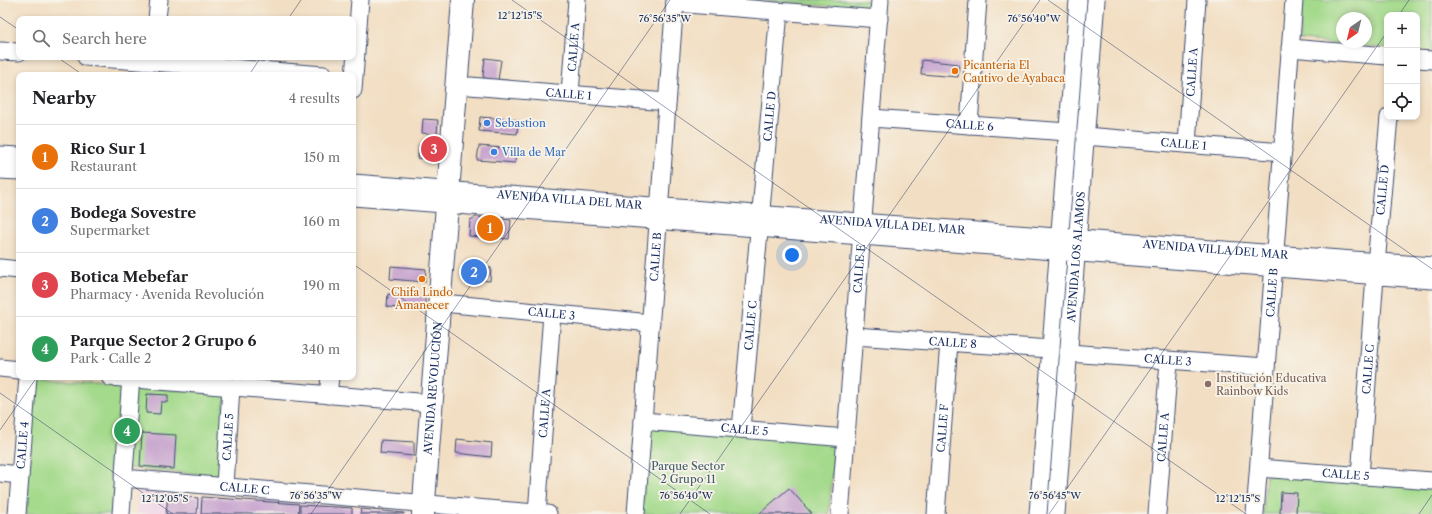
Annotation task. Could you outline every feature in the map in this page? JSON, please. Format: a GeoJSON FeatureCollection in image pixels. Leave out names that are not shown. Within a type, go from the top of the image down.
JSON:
{"type":"FeatureCollection","features":[{"type":"Feature","properties":{"kind":"main road","name":"AVENIDA REVOLUCIÓN"},"geometry":{"type":"LineString","coordinates":[[430,509],[453,304],[454,197],[463,0]]}},
{"type":"Feature","properties":{"kind":"main road","name":"AVENIDA REVOLUCIÓN"},"geometry":{"type":"LineString","coordinates":[[430,509],[431,403],[454,197],[470,86],[477,0]]}},
{"type":"Feature","properties":{"kind":"street"},"geometry":{"type":"LineString","coordinates":[[157,16],[158,0]]}},
{"type":"Feature","properties":{"kind":"street"},"geometry":{"type":"LineString","coordinates":[[356,47],[360,0]]}},
{"type":"Feature","properties":{"kind":"street","name":"CALLE A"},"geometry":{"type":"LineString","coordinates":[[570,94],[577,0]]}},
{"type":"Feature","properties":{"kind":"street","name":"CALLE E"},"geometry":{"type":"LineString","coordinates":[[840,514],[880,0]]}},
{"type":"Feature","properties":{"kind":"street"},"geometry":{"type":"LineString","coordinates":[[968,125],[978,0]]}},
{"type":"Feature","properties":{"kind":"street","name":"AVENIDA LOS ALAMOS"},"geometry":{"type":"LineString","coordinates":[[1038,514],[1078,0]]}},
{"type":"Feature","properties":{"kind":"street","name":"AVENIDA LOS ALAMOS"},"geometry":{"type":"LineString","coordinates":[[1056,514],[1096,0]]}},
{"type":"Feature","properties":{"kind":"street","name":"CALLE A"},"geometry":{"type":"LineString","coordinates":[[1187,144],[1197,0]]}},
{"type":"Feature","properties":{"kind":"street","name":"CALLE B"},"geometry":{"type":"LineString","coordinates":[[1255,514],[1294,0]]}},
{"type":"Feature","properties":{"kind":"street"},"geometry":{"type":"LineString","coordinates":[[675,2],[779,12],[879,19]]}},
{"type":"Feature","properties":{"kind":"street","name":"CALLE B"},"geometry":{"type":"LineString","coordinates":[[636,514],[675,2]]}},
{"type":"Feature","properties":{"kind":"street","name":"CALLE D"},"geometry":{"type":"LineString","coordinates":[[760,221],[779,12]]}},
{"type":"Feature","properties":{"kind":"street"},"geometry":{"type":"LineString","coordinates":[[1290,48],[1384,56]]}},
{"type":"Feature","properties":{"kind":"street"},"geometry":{"type":"LineString","coordinates":[[0,50],[16,52]]}},
{"type":"Feature","properties":{"kind":"street"},"geometry":{"type":"LineString","coordinates":[[1420,59],[1432,60]]}},
{"type":"Feature","properties":{"kind":"street"},"geometry":{"type":"LineString","coordinates":[[112,60],[154,65],[273,72]]}},
{"type":"Feature","properties":{"kind":"street"},"geometry":{"type":"LineString","coordinates":[[354,72],[355,60]]}},
{"type":"Feature","properties":{"kind":"street","name":"CALLE 1"},"geometry":{"type":"LineString","coordinates":[[470,86],[667,102]]}},
{"type":"Feature","properties":{"kind":"street","name":"CALLE 6"},"geometry":{"type":"LineString","coordinates":[[871,118],[1068,132]]}},
{"type":"Feature","properties":{"kind":"street","name":"CALLE D"},"geometry":{"type":"LineString","coordinates":[[1376,269],[1389,120]]}},
{"type":"Feature","properties":{"kind":"street","name":"CALLE 1"},"geometry":{"type":"LineString","coordinates":[[1085,136],[1282,152]]}},
{"type":"Feature","properties":{"kind":"street"},"geometry":{"type":"LineString","coordinates":[[0,155],[16,156]]}},
{"type":"Feature","properties":{"kind":"street"},"geometry":{"type":"LineString","coordinates":[[0,170],[16,171]]}},
{"type":"Feature","properties":{"kind":"street","name":"AVENIDA VILLA DEL MAR"},"geometry":{"type":"LineString","coordinates":[[356,182],[454,197],[1376,269],[1432,280]]}},
{"type":"Feature","properties":{"kind":"street","name":"AVENIDA VILLA DEL MAR"},"geometry":{"type":"LineString","coordinates":[[356,197],[454,197]]}},
{"type":"Feature","properties":{"kind":"street","name":"CALLE C"},"geometry":{"type":"LineString","coordinates":[[741,429],[760,221]]}},
{"type":"Feature","properties":{"kind":"street","name":"AVENIDA VILLA DEL MAR"},"geometry":{"type":"LineString","coordinates":[[1376,269],[1432,266]]}},
{"type":"Feature","properties":{"kind":"street"},"geometry":{"type":"LineString","coordinates":[[0,268],[16,270]]}},
{"type":"Feature","properties":{"kind":"street","name":"CALLE C"},"geometry":{"type":"LineString","coordinates":[[1360,476],[1376,269]]}},
{"type":"Feature","properties":{"kind":"street","name":"CALLE 3"},"geometry":{"type":"LineString","coordinates":[[453,304],[651,323]]}},
{"type":"Feature","properties":{"kind":"street","name":"CALLE A"},"geometry":{"type":"LineString","coordinates":[[543,514],[552,314]]}},
{"type":"Feature","properties":{"kind":"street","name":"CALLE 8"},"geometry":{"type":"LineString","coordinates":[[854,336],[1051,349]]}},
{"type":"Feature","properties":{"kind":"street","name":"CALLE F"},"geometry":{"type":"LineString","coordinates":[[936,514],[949,342]]}},
{"type":"Feature","properties":{"kind":"street","name":"CALLE 3"},"geometry":{"type":"LineString","coordinates":[[1068,353],[1266,368]]}},
{"type":"Feature","properties":{"kind":"street","name":"CALLE A"},"geometry":{"type":"LineString","coordinates":[[1157,514],[1169,361]]}},
{"type":"Feature","properties":{"kind":"street"},"geometry":{"type":"LineString","coordinates":[[0,368],[16,370]]}},
{"type":"Feature","properties":{"kind":"street","name":"CALLE 4"},"geometry":{"type":"LineString","coordinates":[[17,514],[28,380]]}},
{"type":"Feature","properties":{"kind":"street"},"geometry":{"type":"LineString","coordinates":[[121,514],[131,380]]}},
{"type":"Feature","properties":{"kind":"street"},"geometry":{"type":"LineString","coordinates":[[153,380],[431,403]]}},
{"type":"Feature","properties":{"kind":"street"},"geometry":{"type":"LineString","coordinates":[[328,395],[330,380]]}},
{"type":"Feature","properties":{"kind":"street","name":"CALLE 5"},"geometry":{"type":"LineString","coordinates":[[225,486],[231,387]]}},
{"type":"Feature","properties":{"kind":"street","name":"CALLE 5"},"geometry":{"type":"LineString","coordinates":[[643,420],[846,438]]}},
{"type":"Feature","properties":{"kind":"street","name":"CALLE 5"},"geometry":{"type":"LineString","coordinates":[[1259,468],[1432,481]]}},
{"type":"Feature","properties":{"kind":"street"},"geometry":{"type":"LineString","coordinates":[[0,473],[20,475]]}},
{"type":"Feature","properties":{"kind":"street","name":"CALLE C"},"geometry":{"type":"LineString","coordinates":[[123,478],[225,486],[430,509],[543,514]]}},
{"type":"Feature","properties":{"kind":"shaded area"},"geometry":{"type":"Polygon","coordinates":[[[138,491],[414,512],[414,514],[136,514],[138,491]]]}},
{"type":"Feature","properties":{"kind":"green space"},"geometry":{"type":"Polygon","coordinates":[[[750,0],[867,0],[866,9],[750,0]]]}},
{"type":"Feature","properties":{"kind":"green space"},"geometry":{"type":"Polygon","coordinates":[[[1302,0],[1432,0],[1432,52],[1420,51],[1420,12],[1384,12],[1384,48],[1372,47],[1372,12],[1336,12],[1336,44],[1299,41],[1302,0]]]}},
{"type":"Feature","properties":{"kind":"green space"},"geometry":{"type":"Polygon","coordinates":[[[36,380],[225,394],[219,476],[116,467],[113,514],[26,514],[36,380]]]}},
{"type":"Feature","properties":{"kind":"green space","name":"Parque Sector 2 Grupo 11"},"geometry":{"type":"Polygon","coordinates":[[[648,427],[835,440],[829,514],[642,514],[648,427]]]}},
{"type":"Feature","properties":{"kind":"green space"},"geometry":{"type":"Polygon","coordinates":[[[1266,475],[1432,489],[1432,514],[1263,514],[1266,475]]]}},
{"type":"Feature","properties":{"kind":"building"},"geometry":{"type":"Polygon","coordinates":[[[485,58],[501,60],[498,80],[486,79],[483,76],[485,58]]]}},
{"type":"Feature","properties":{"kind":"building"},"geometry":{"type":"Polygon","coordinates":[[[922,60],[959,64],[958,77],[921,74],[922,60]]]}},
{"type":"Feature","properties":{"kind":"building"},"geometry":{"type":"Polygon","coordinates":[[[480,117],[518,120],[517,134],[479,131],[480,117]]]}},
{"type":"Feature","properties":{"kind":"building"},"geometry":{"type":"Polygon","coordinates":[[[423,119],[438,120],[437,135],[422,133],[423,119]]]}},
{"type":"Feature","properties":{"kind":"building"},"geometry":{"type":"Polygon","coordinates":[[[419,145],[436,147],[435,160],[418,158],[419,145]]]}},
{"type":"Feature","properties":{"kind":"building"},"geometry":{"type":"Polygon","coordinates":[[[479,146],[516,149],[515,163],[477,160],[479,146]]]}},
{"type":"Feature","properties":{"kind":"building"},"geometry":{"type":"Polygon","coordinates":[[[476,217],[511,220],[509,239],[469,236],[470,220],[476,217]]]}},
{"type":"Feature","properties":{"kind":"building"},"geometry":{"type":"Polygon","coordinates":[[[391,266],[426,269],[425,282],[390,279],[391,266]]]}},
{"type":"Feature","properties":{"kind":"building"},"geometry":{"type":"Polygon","coordinates":[[[468,266],[491,268],[490,281],[467,279],[468,266]]]}},
{"type":"Feature","properties":{"kind":"building"},"geometry":{"type":"Polygon","coordinates":[[[388,294],[425,297],[425,310],[387,307],[388,294]]]}},
{"type":"Feature","properties":{"kind":"building"},"geometry":{"type":"Polygon","coordinates":[[[147,394],[168,395],[168,402],[161,402],[160,414],[146,413],[147,394]]]}},
{"type":"Feature","properties":{"kind":"building"},"geometry":{"type":"Polygon","coordinates":[[[142,433],[176,435],[174,469],[140,466],[142,433]]]}},
{"type":"Feature","properties":{"kind":"building"},"geometry":{"type":"Polygon","coordinates":[[[457,439],[492,443],[491,457],[456,453],[457,439]]]}},
{"type":"Feature","properties":{"kind":"building"},"geometry":{"type":"Polygon","coordinates":[[[381,440],[414,442],[414,456],[380,453],[381,440]]]}},
{"type":"Feature","properties":{"kind":"building"},"geometry":{"type":"Polygon","coordinates":[[[789,488],[812,514],[759,514],[789,488]]]}},
{"type":"Feature","properties":{"kind":"building"},"geometry":{"type":"Polygon","coordinates":[[[1281,492],[1297,493],[1296,514],[1280,514],[1281,492]]]}},
{"type":"Feature","properties":{"kind":"building"},"geometry":{"type":"Polygon","coordinates":[[[168,495],[198,498],[197,514],[166,514],[168,495]]]}},
{"type":"Feature","properties":{"kind":"building"},"geometry":{"type":"Polygon","coordinates":[[[202,497],[299,504],[298,514],[201,514],[202,497]]]}},
{"type":"Feature","properties":{"kind":"building"},"geometry":{"type":"Polygon","coordinates":[[[300,505],[352,508],[352,514],[300,514],[300,505]]]}},
{"type":"Feature","properties":{"kind":"building"},"geometry":{"type":"Polygon","coordinates":[[[361,509],[404,513],[404,514],[360,514],[361,509]]]}},
{"type":"Feature","properties":{"kind":"place","name":"Picanteria El Cautivo de Ayabaca"},"geometry":{"type":"Point","coordinates":[955,71]}},
{"type":"Feature","properties":{"kind":"place","name":"Sebastion"},"geometry":{"type":"Point","coordinates":[487,123]}},
{"type":"Feature","properties":{"kind":"place","name":"Botica Mebefar"},"geometry":{"type":"Point","coordinates":[434,149]}},
{"type":"Feature","properties":{"kind":"place","name":"Villa de Mar"},"geometry":{"type":"Point","coordinates":[494,152]}},
{"type":"Feature","properties":{"kind":"place","name":"Rico Sur 1"},"geometry":{"type":"Point","coordinates":[490,228]}},
{"type":"Feature","properties":{"kind":"place","name":"Bodega Sovestre"},"geometry":{"type":"Point","coordinates":[474,272]}},
{"type":"Feature","properties":{"kind":"place","name":"Chifa Lindo Amanecer"},"geometry":{"type":"Point","coordinates":[422,279]}},
{"type":"Feature","properties":{"kind":"place","name":"Institución Educativa Rainbow Kids"},"geometry":{"type":"Point","coordinates":[1208,384]}},
{"type":"Feature","properties":{"kind":"place","name":"Parque Sector 2 Grupo 6"},"geometry":{"type":"Point","coordinates":[127,431]}}]}
